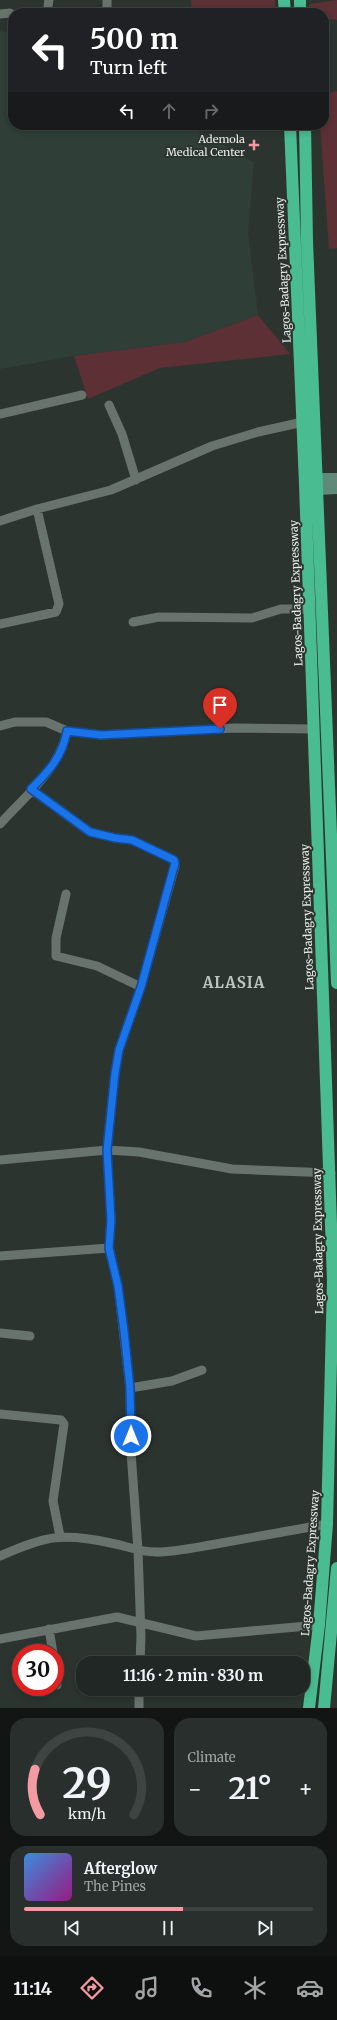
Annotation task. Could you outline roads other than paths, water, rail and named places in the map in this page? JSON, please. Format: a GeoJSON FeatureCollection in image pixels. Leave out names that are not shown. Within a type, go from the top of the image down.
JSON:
{"type":"FeatureCollection","features":[{"type":"Feature","properties":{"kind":"highway","name":"Lagos-Badagry Expressway"},"geometry":{"type":"LineString","coordinates":[[290,130],[303,422],[334,1281],[327,1524],[319,1625],[310,1708]]}},
{"type":"Feature","properties":{"kind":"highway"},"geometry":{"type":"LineString","coordinates":[[305,130],[307,241],[337,983]]}},
{"type":"Feature","properties":{"kind":"highway"},"geometry":{"type":"LineString","coordinates":[[324,1708],[337,1568]]}},
{"type":"Feature","properties":{"kind":"main road"},"geometry":{"type":"LineString","coordinates":[[318,484],[337,479]]}},
{"type":"Feature","properties":{"kind":"main road"},"geometry":{"type":"LineString","coordinates":[[318,484],[337,488]]}},
{"type":"Feature","properties":{"kind":"street"},"geometry":{"type":"LineString","coordinates":[[0,414],[82,395]]}},
{"type":"Feature","properties":{"kind":"street"},"geometry":{"type":"LineString","coordinates":[[109,405],[122,434],[136,480]]}},
{"type":"Feature","properties":{"kind":"street"},"geometry":{"type":"LineString","coordinates":[[0,521],[37,509],[111,490],[212,446],[258,432],[303,422]]}},
{"type":"Feature","properties":{"kind":"street"},"geometry":{"type":"LineString","coordinates":[[0,624],[56,612],[58,604],[37,509]]}},
{"type":"Feature","properties":{"kind":"street"},"geometry":{"type":"LineString","coordinates":[[133,622],[159,617],[252,618],[281,609],[309,608]]}},
{"type":"Feature","properties":{"kind":"street"},"geometry":{"type":"LineString","coordinates":[[0,726],[15,722],[46,722],[67,731],[101,735],[235,728],[313,729]]}},
{"type":"Feature","properties":{"kind":"street"},"geometry":{"type":"LineString","coordinates":[[0,824],[50,770],[61,754],[67,731]]}},
{"type":"Feature","properties":{"kind":"street"},"geometry":{"type":"LineString","coordinates":[[31,789],[90,832],[115,838],[132,840],[174,860],[176,866],[141,987],[119,1050],[115,1073],[107,1150],[111,1220],[109,1248],[118,1286],[130,1388],[131,1452],[138,1550],[140,1656]]}},
{"type":"Feature","properties":{"kind":"street"},"geometry":{"type":"LineString","coordinates":[[66,894],[56,938],[56,956],[97,966],[141,987]]}},
{"type":"Feature","properties":{"kind":"street"},"geometry":{"type":"LineString","coordinates":[[0,1160],[107,1150],[139,1152],[232,1169],[330,1173]]}},
{"type":"Feature","properties":{"kind":"street"},"geometry":{"type":"LineString","coordinates":[[0,1256],[109,1248]]}},
{"type":"Feature","properties":{"kind":"street"},"geometry":{"type":"LineString","coordinates":[[0,1333],[30,1336]]}},
{"type":"Feature","properties":{"kind":"street"},"geometry":{"type":"LineString","coordinates":[[130,1388],[172,1381],[202,1370]]}},
{"type":"Feature","properties":{"kind":"street"},"geometry":{"type":"LineString","coordinates":[[0,1414],[61,1420],[64,1424],[54,1490],[54,1507],[60,1536]]}},
{"type":"Feature","properties":{"kind":"street"},"geometry":{"type":"LineString","coordinates":[[0,1556],[34,1541],[60,1536],[82,1537],[138,1550],[156,1552],[195,1547],[327,1524]]}},
{"type":"Feature","properties":{"kind":"street"},"geometry":{"type":"LineString","coordinates":[[0,1639],[117,1617],[196,1636],[319,1625]]}},
{"type":"Feature","properties":{"kind":"street"},"geometry":{"type":"LineString","coordinates":[[50,1629],[51,1644]]}},
{"type":"Feature","properties":{"kind":"street"},"geometry":{"type":"LineString","coordinates":[[139,1696],[139,1708]]}},
{"type":"Feature","properties":{"kind":"place","name":"Ademola Medical Center"},"geometry":{"type":"Point","coordinates":[254,145]}},
{"type":"Feature","properties":{"kind":"district","name":"ALASIA"},"geometry":{"type":"Point","coordinates":[234,983]}}]}
